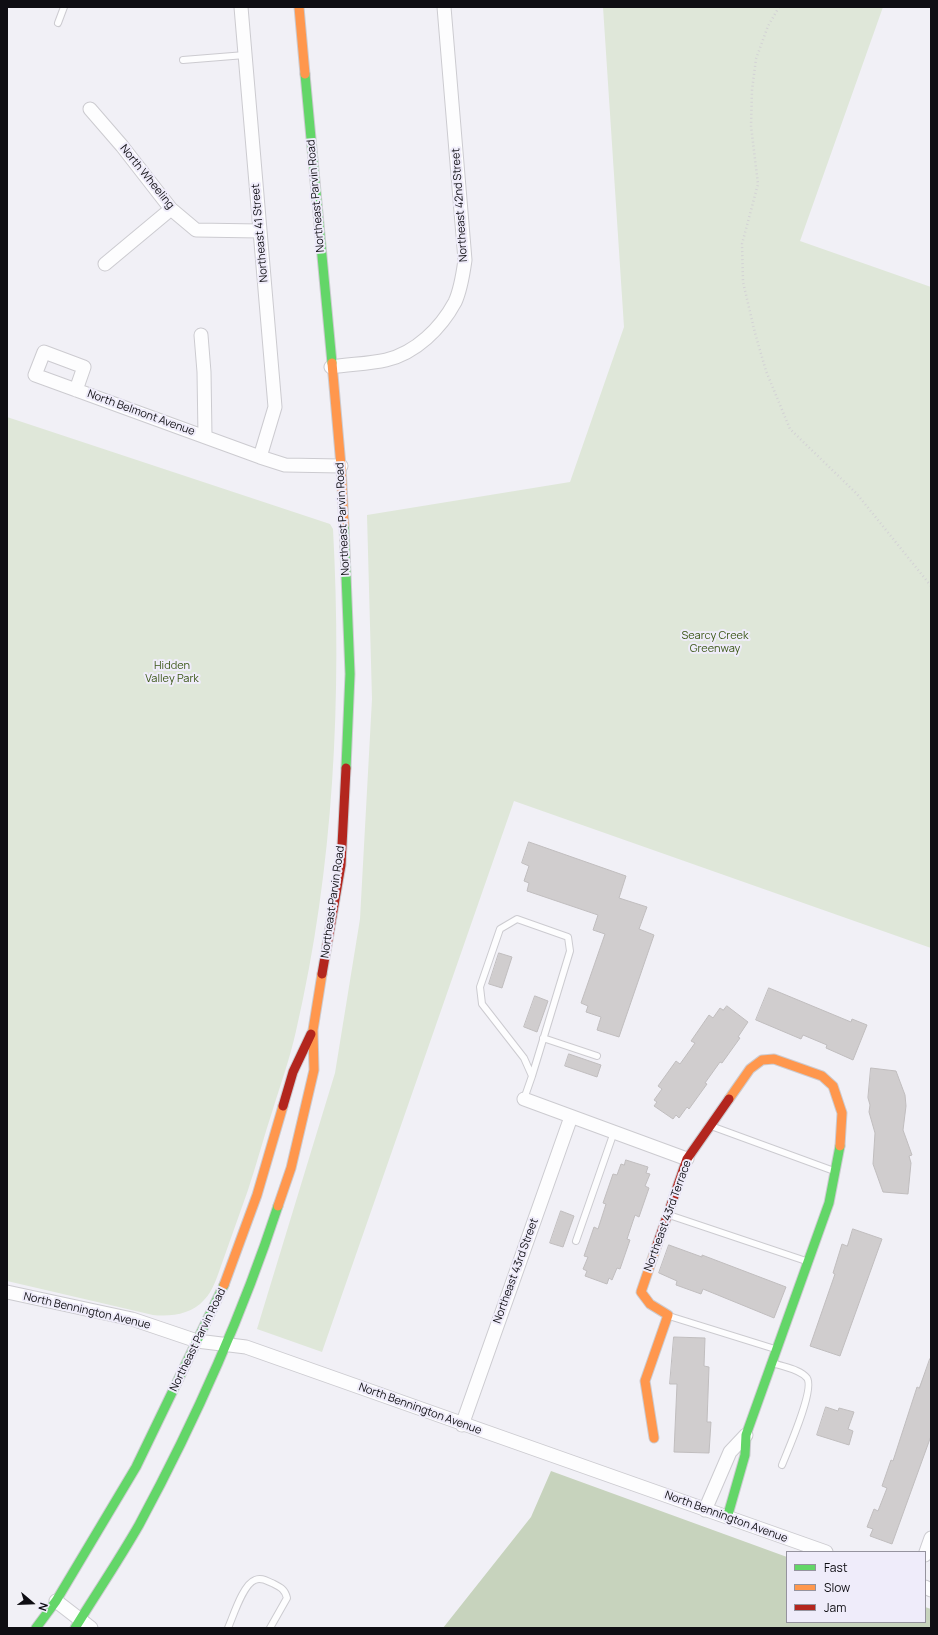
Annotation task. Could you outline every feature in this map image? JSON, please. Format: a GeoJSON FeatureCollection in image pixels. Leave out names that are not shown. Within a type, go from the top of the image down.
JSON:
{"type":"FeatureCollection","features":[{"type":"Feature","properties":{"kind":"main road","name":"Northeast Parvin Road"},"geometry":{"type":"LineString","coordinates":[[77,1624],[138,1526],[178,1449],[227,1345],[267,1240],[291,1168],[314,1070],[313,1030],[341,865],[350,682],[340,466],[298,7]]}},
{"type":"Feature","properties":{"kind":"main road","name":"Northeast Parvin Road"},"geometry":{"type":"LineString","coordinates":[[36,1628],[56,1601],[136,1467],[223,1287],[257,1195],[293,1072],[313,1030]]}},
{"type":"Feature","properties":{"kind":"main road","name":"Northeast 43rd Terrace"},"geometry":{"type":"LineString","coordinates":[[668,1315],[650,1304],[641,1292],[687,1159],[750,1069],[762,1060],[774,1059],[822,1076],[833,1086],[842,1113],[840,1155],[829,1203],[746,1435],[745,1455],[727,1518]]}},
{"type":"Feature","properties":{"kind":"main road"},"geometry":{"type":"LineString","coordinates":[[654,1438],[645,1381],[668,1315]]}},
{"type":"Feature","properties":{"kind":"street","name":"Northeast 41 Street"},"geometry":{"type":"LineString","coordinates":[[241,7],[275,407],[260,457]]}},
{"type":"Feature","properties":{"kind":"street","name":"Northeast 42nd Street"},"geometry":{"type":"LineString","coordinates":[[331,367],[386,360],[406,353],[431,334],[444,318],[455,302],[463,279],[465,260],[444,7]]}},
{"type":"Feature","properties":{"kind":"street","name":"North Wheeling"},"geometry":{"type":"LineString","coordinates":[[90,109],[171,209],[196,230],[260,231]]}},
{"type":"Feature","properties":{"kind":"street"},"geometry":{"type":"LineString","coordinates":[[105,264],[171,209]]}},
{"type":"Feature","properties":{"kind":"street","name":"North Belmont Avenue"},"geometry":{"type":"LineString","coordinates":[[201,335],[204,372],[205,436]]}},
{"type":"Feature","properties":{"kind":"street","name":"North Belmont Avenue"},"geometry":{"type":"LineString","coordinates":[[76,390],[285,465],[340,466]]}},
{"type":"Feature","properties":{"kind":"street"},"geometry":{"type":"LineString","coordinates":[[524,1099],[687,1159]]}},
{"type":"Feature","properties":{"kind":"street","name":"Northeast 43rd Street"},"geometry":{"type":"LineString","coordinates":[[462,1425],[571,1116]]}},
{"type":"Feature","properties":{"kind":"street","name":"North Bennington Avenue"},"geometry":{"type":"LineString","coordinates":[[7,1292],[132,1319],[197,1341],[246,1347],[462,1425],[823,1551]]}},
{"type":"Feature","properties":{"kind":"street","name":"Northeast 43rd Terrace"},"geometry":{"type":"LineString","coordinates":[[706,1510],[730,1452],[746,1435]]}},
{"type":"Feature","properties":{"kind":"street"},"geometry":{"type":"LineString","coordinates":[[926,1551],[931,1538]]}},
{"type":"Feature","properties":{"kind":"street"},"geometry":{"type":"LineString","coordinates":[[56,1601],[77,1624],[91,1628]]}},
{"type":"Feature","properties":{"kind":"lane"},"geometry":{"type":"LineString","coordinates":[[58,23],[64,7]]}},
{"type":"Feature","properties":{"kind":"lane"},"geometry":{"type":"LineString","coordinates":[[183,60],[245,55]]}},
{"type":"Feature","properties":{"kind":"lane"},"geometry":{"type":"LineString","coordinates":[[524,1099],[532,1076],[570,951],[568,937],[517,919],[500,929],[480,987],[482,1004],[524,1058],[532,1076]]}},
{"type":"Feature","properties":{"kind":"lane"},"geometry":{"type":"LineString","coordinates":[[543,1038],[597,1056]]}},
{"type":"Feature","properties":{"kind":"lane"},"geometry":{"type":"LineString","coordinates":[[710,1126],[836,1172]]}},
{"type":"Feature","properties":{"kind":"lane"},"geometry":{"type":"LineString","coordinates":[[576,1241],[614,1132]]}},
{"type":"Feature","properties":{"kind":"lane"},"geometry":{"type":"LineString","coordinates":[[668,1215],[808,1261]]}},
{"type":"Feature","properties":{"kind":"lane"},"geometry":{"type":"LineString","coordinates":[[668,1315],[777,1349]]}},
{"type":"Feature","properties":{"kind":"lane"},"geometry":{"type":"LineString","coordinates":[[772,1363],[802,1373],[808,1378],[809,1384],[800,1416],[782,1465]]}},
{"type":"Feature","properties":{"kind":"lane"},"geometry":{"type":"LineString","coordinates":[[228,1628],[245,1589],[250,1582],[256,1579],[270,1582],[281,1587],[286,1592],[287,1598],[270,1628]]}},
{"type":"Feature","properties":{"kind":"path"},"geometry":{"type":"LineString","coordinates":[[779,7],[768,26],[756,59],[752,90],[751,126],[758,184],[742,244],[742,282],[755,333],[766,371],[790,429],[857,494],[931,586]]}},
{"type":"Feature","properties":{"kind":"green space","name":"Searcy Creek Greenway"},"geometry":{"type":"Polygon","coordinates":[[[603,7],[883,7],[800,241],[931,287],[931,948],[514,801],[322,1352],[257,1329],[335,1073],[360,919],[372,699],[367,515],[570,482],[624,327],[603,7]]]}},
{"type":"Feature","properties":{"kind":"green space","name":"Hidden Valley Park"},"geometry":{"type":"Polygon","coordinates":[[[7,417],[330,524],[333,529],[336,592],[336,655],[332,782],[327,844],[309,969],[288,1061],[248,1190],[216,1279],[210,1292],[199,1305],[194,1309],[181,1314],[153,1315],[7,1281],[7,417]]]}},
{"type":"Feature","properties":{"kind":"green space"},"geometry":{"type":"Polygon","coordinates":[[[551,1471],[786,1557],[786,1623],[926,1623],[926,1607],[931,1609],[931,1628],[443,1628],[531,1517],[551,1471]]]}},
{"type":"Feature","properties":{"kind":"building"},"geometry":{"type":"Polygon","coordinates":[[[529,842],[626,876],[619,898],[647,907],[639,929],[654,935],[619,1037],[597,1030],[601,1017],[586,1012],[588,1006],[581,1003],[605,934],[593,930],[598,915],[527,891],[529,883],[524,881],[529,866],[522,863],[529,842]]]}},
{"type":"Feature","properties":{"kind":"building"},"geometry":{"type":"Polygon","coordinates":[[[499,953],[512,957],[502,988],[489,984],[499,953]]]}},
{"type":"Feature","properties":{"kind":"building"},"geometry":{"type":"Polygon","coordinates":[[[769,988],[851,1022],[852,1019],[867,1025],[853,1060],[826,1048],[827,1045],[803,1035],[801,1039],[756,1020],[769,988]]]}},
{"type":"Feature","properties":{"kind":"building"},"geometry":{"type":"Polygon","coordinates":[[[535,996],[548,1001],[537,1032],[524,1027],[535,996]]]}},
{"type":"Feature","properties":{"kind":"building"},"geometry":{"type":"Polygon","coordinates":[[[727,1006],[748,1022],[738,1037],[740,1038],[722,1063],[720,1062],[705,1083],[707,1084],[689,1109],[687,1107],[679,1118],[676,1115],[673,1119],[654,1106],[657,1102],[654,1100],[662,1089],[658,1086],[676,1061],[680,1064],[695,1043],[691,1041],[709,1015],[713,1018],[720,1008],[723,1010],[727,1006]]]}},
{"type":"Feature","properties":{"kind":"building"},"geometry":{"type":"Polygon","coordinates":[[[569,1054],[601,1065],[597,1077],[565,1066],[569,1054]]]}},
{"type":"Feature","properties":{"kind":"building"},"geometry":{"type":"Polygon","coordinates":[[[871,1068],[896,1071],[905,1095],[906,1106],[903,1130],[912,1155],[909,1156],[911,1163],[908,1194],[883,1192],[873,1164],[875,1133],[869,1112],[870,1105],[868,1098],[871,1068]]]}},
{"type":"Feature","properties":{"kind":"building"},"geometry":{"type":"Polygon","coordinates":[[[626,1160],[648,1167],[646,1173],[650,1174],[645,1186],[649,1188],[639,1217],[635,1215],[627,1239],[630,1240],[620,1269],[617,1268],[612,1280],[609,1278],[607,1284],[585,1276],[587,1271],[583,1269],[588,1257],[584,1256],[594,1227],[598,1229],[606,1204],[603,1203],[613,1174],[617,1175],[621,1164],[624,1165],[626,1160]]]}},
{"type":"Feature","properties":{"kind":"building"},"geometry":{"type":"Polygon","coordinates":[[[561,1211],[574,1216],[563,1247],[550,1243],[561,1211]]]}},
{"type":"Feature","properties":{"kind":"building"},"geometry":{"type":"Polygon","coordinates":[[[853,1229],[882,1239],[840,1356],[810,1346],[835,1274],[833,1273],[842,1244],[847,1246],[853,1229]]]}},
{"type":"Feature","properties":{"kind":"building"},"geometry":{"type":"Polygon","coordinates":[[[669,1245],[702,1257],[702,1255],[786,1287],[774,1318],[703,1289],[701,1294],[676,1285],[677,1281],[659,1273],[669,1245]]]}},
{"type":"Feature","properties":{"kind":"building"},"geometry":{"type":"Polygon","coordinates":[[[674,1337],[705,1338],[704,1366],[709,1367],[707,1422],[711,1422],[709,1453],[674,1452],[677,1384],[670,1384],[674,1337]]]}},
{"type":"Feature","properties":{"kind":"building"},"geometry":{"type":"Polygon","coordinates":[[[930,1359],[931,1436],[892,1544],[870,1536],[873,1529],[867,1527],[874,1509],[878,1511],[887,1488],[882,1486],[891,1460],[893,1461],[917,1387],[919,1388],[930,1359]]]}},
{"type":"Feature","properties":{"kind":"building"},"geometry":{"type":"Polygon","coordinates":[[[826,1407],[838,1411],[839,1408],[854,1412],[848,1429],[853,1431],[849,1445],[817,1435],[826,1407]]]}},
{"type":"Feature","properties":{"kind":"traffic: fast"},"geometry":{"type":"LineString","coordinates":[[305,74],[332,363]]}},
{"type":"Feature","properties":{"kind":"traffic: fast"},"geometry":{"type":"LineString","coordinates":[[344,525],[350,674],[346,768]]}},
{"type":"Feature","properties":{"kind":"traffic: fast"},"geometry":{"type":"LineString","coordinates":[[727,1518],[745,1455],[746,1435],[829,1203],[840,1146]]}},
{"type":"Feature","properties":{"kind":"traffic: fast"},"geometry":{"type":"LineString","coordinates":[[75,1628],[139,1525],[179,1448],[233,1328],[278,1206]]}},
{"type":"Feature","properties":{"kind":"traffic: fast"},"geometry":{"type":"LineString","coordinates":[[36,1628],[56,1601],[136,1467],[224,1285]]}},
{"type":"Feature","properties":{"kind":"traffic: slow"},"geometry":{"type":"LineString","coordinates":[[299,7],[305,74]]}},
{"type":"Feature","properties":{"kind":"traffic: slow"},"geometry":{"type":"LineString","coordinates":[[332,363],[341,466],[344,525]]}},
{"type":"Feature","properties":{"kind":"traffic: slow"},"geometry":{"type":"LineString","coordinates":[[278,1206],[291,1168],[314,1070],[313,1030],[322,974]]}},
{"type":"Feature","properties":{"kind":"traffic: slow"},"geometry":{"type":"LineString","coordinates":[[729,1099],[750,1069],[762,1060],[774,1059],[822,1076],[833,1086],[842,1113],[840,1146]]}},
{"type":"Feature","properties":{"kind":"traffic: slow"},"geometry":{"type":"LineString","coordinates":[[224,1285],[257,1195],[283,1106]]}},
{"type":"Feature","properties":{"kind":"traffic: slow"},"geometry":{"type":"LineString","coordinates":[[654,1438],[645,1381],[668,1315],[650,1304],[641,1292],[657,1245]]}},
{"type":"Feature","properties":{"kind":"traffic: jam"},"geometry":{"type":"LineString","coordinates":[[322,974],[341,865],[346,768]]}},
{"type":"Feature","properties":{"kind":"traffic: jam"},"geometry":{"type":"LineString","coordinates":[[283,1106],[293,1072],[311,1034]]}},
{"type":"Feature","properties":{"kind":"traffic: jam"},"geometry":{"type":"LineString","coordinates":[[657,1245],[687,1159],[729,1099]]}}]}
